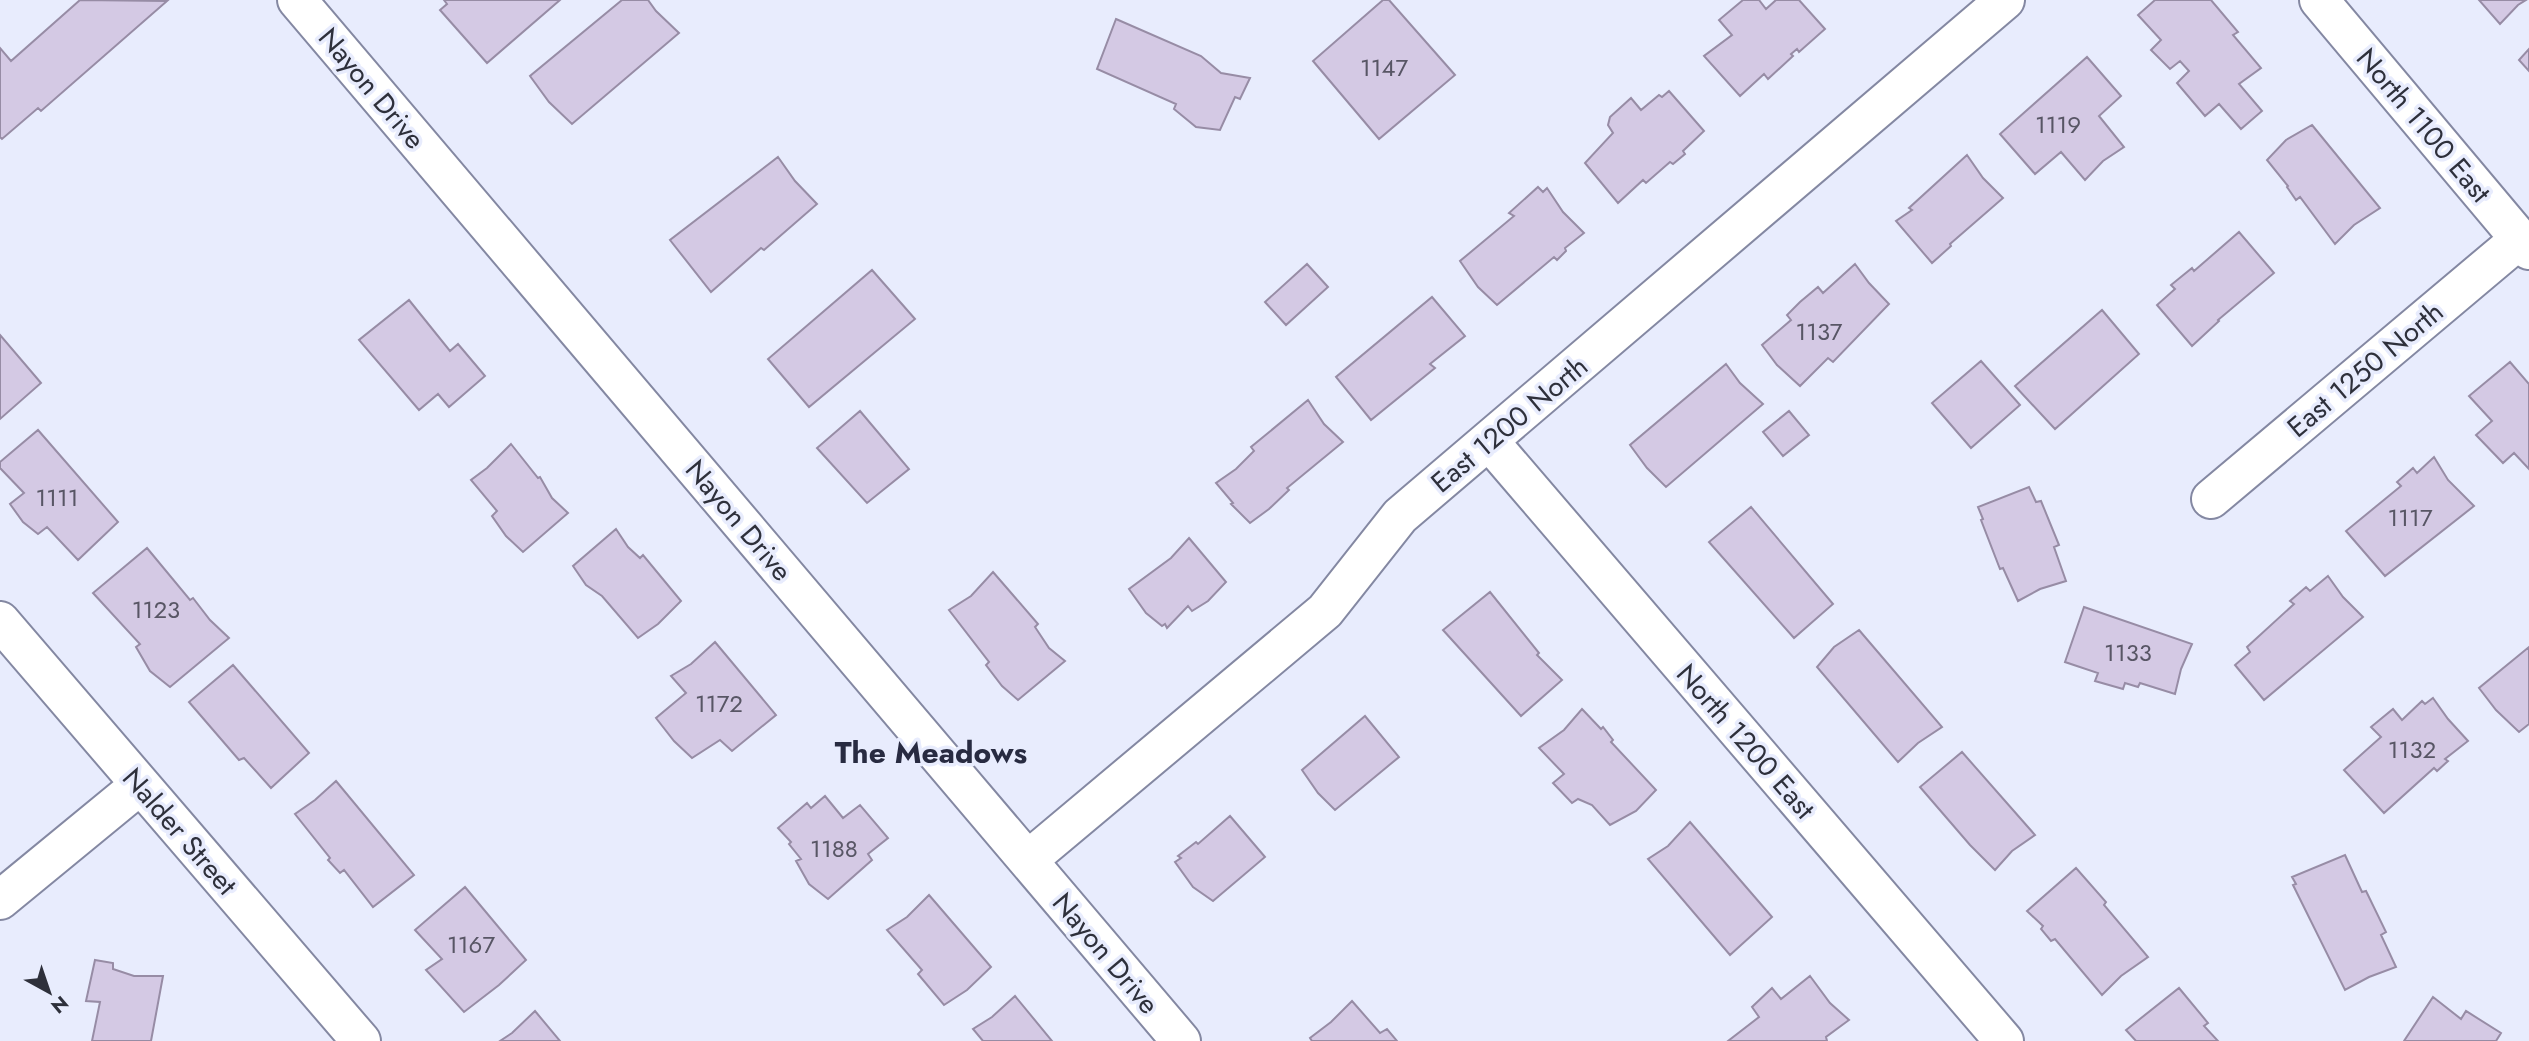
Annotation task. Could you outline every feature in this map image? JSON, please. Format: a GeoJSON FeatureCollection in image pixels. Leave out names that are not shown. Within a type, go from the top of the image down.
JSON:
{"type":"FeatureCollection","features":[{"type":"Feature","properties":{"kind":"street","name":"Nayon Drive"},"geometry":{"type":"LineString","coordinates":[[297,0],[1181,1041]]}},
{"type":"Feature","properties":{"kind":"street","name":"East 1200 North"},"geometry":{"type":"LineString","coordinates":[[1027,860],[1325,611],[1400,516],[2005,0]]}},
{"type":"Feature","properties":{"kind":"street","name":"North 1100 East"},"geometry":{"type":"LineString","coordinates":[[2319,0],[2524,245]]}},
{"type":"Feature","properties":{"kind":"street","name":"East 1250 North"},"geometry":{"type":"LineString","coordinates":[[2210,499],[2524,245]]}},
{"type":"Feature","properties":{"kind":"street","name":"North 1200 East"},"geometry":{"type":"LineString","coordinates":[[1489,441],[1985,1035]]}},
{"type":"Feature","properties":{"kind":"street","name":"Nalder Street"},"geometry":{"type":"LineString","coordinates":[[0,621],[361,1041]]}},
{"type":"Feature","properties":{"kind":"street"},"geometry":{"type":"LineString","coordinates":[[0,900],[140,785]]}},
{"type":"Feature","properties":{"kind":"building"},"geometry":{"type":"Polygon","coordinates":[[[80,0],[167,1],[41,111],[38,108],[2,139],[0,48],[11,61],[80,0]]]}},
{"type":"Feature","properties":{"kind":"building"},"geometry":{"type":"Polygon","coordinates":[[[444,0],[560,0],[487,63],[440,10],[447,4],[444,0]]]}},
{"type":"Feature","properties":{"kind":"building"},"geometry":{"type":"Polygon","coordinates":[[[622,0],[648,0],[679,33],[572,124],[549,102],[530,76],[622,0]]]}},
{"type":"Feature","properties":{"kind":"building"},"geometry":{"type":"Polygon","coordinates":[[[1383,0],[1389,0],[1455,75],[1379,139],[1313,61],[1383,0]]]}},
{"type":"Feature","properties":{"kind":"building"},"geometry":{"type":"Polygon","coordinates":[[[1743,0],[1759,0],[1766,9],[1776,0],[1799,0],[1825,29],[1799,52],[1797,49],[1791,54],[1793,56],[1768,79],[1764,74],[1740,96],[1704,56],[1732,35],[1719,20],[1743,0]]]}},
{"type":"Feature","properties":{"kind":"building"},"geometry":{"type":"Polygon","coordinates":[[[2155,0],[2211,0],[2238,32],[2233,35],[2261,68],[2239,84],[2262,111],[2241,129],[2219,104],[2205,116],[2177,83],[2189,71],[2180,61],[2170,69],[2151,50],[2161,40],[2138,15],[2155,0]]]}},
{"type":"Feature","properties":{"kind":"building"},"geometry":{"type":"Polygon","coordinates":[[[2479,0],[2526,0],[2500,24],[2479,0]]]}},
{"type":"Feature","properties":{"kind":"building"},"geometry":{"type":"Polygon","coordinates":[[[1116,19],[1201,56],[1221,73],[1250,78],[1240,99],[1235,97],[1220,130],[1196,127],[1174,109],[1176,104],[1097,69],[1116,19]]]}},
{"type":"Feature","properties":{"kind":"building"},"geometry":{"type":"Polygon","coordinates":[[[2529,49],[2529,71],[2519,60],[2529,49]]]}},
{"type":"Feature","properties":{"kind":"building"},"geometry":{"type":"Polygon","coordinates":[[[2087,57],[2121,96],[2099,116],[2124,147],[2103,161],[2085,180],[2061,152],[2035,174],[2000,134],[2087,57]]]}},
{"type":"Feature","properties":{"kind":"building"},"geometry":{"type":"Polygon","coordinates":[[[1669,91],[1704,131],[1683,151],[1685,154],[1673,164],[1670,162],[1646,183],[1643,180],[1618,203],[1585,163],[1613,133],[1608,125],[1610,117],[1631,98],[1641,110],[1659,95],[1662,97],[1669,91]]]}},
{"type":"Feature","properties":{"kind":"building"},"geometry":{"type":"Polygon","coordinates":[[[2312,125],[2380,208],[2354,225],[2335,244],[2300,197],[2296,200],[2267,160],[2286,140],[2312,125]]]}},
{"type":"Feature","properties":{"kind":"building"},"geometry":{"type":"Polygon","coordinates":[[[1967,155],[1983,178],[2003,198],[1932,263],[1896,221],[1912,210],[1909,208],[1967,155]]]}},
{"type":"Feature","properties":{"kind":"building"},"geometry":{"type":"Polygon","coordinates":[[[778,157],[795,181],[817,204],[711,292],[670,240],[778,157]]]}},
{"type":"Feature","properties":{"kind":"building"},"geometry":{"type":"Polygon","coordinates":[[[1538,187],[1543,192],[1547,188],[1563,212],[1584,233],[1565,248],[1566,251],[1557,260],[1554,257],[1497,305],[1478,287],[1460,261],[1514,216],[1509,213],[1538,187]]]}},
{"type":"Feature","properties":{"kind":"building"},"geometry":{"type":"Polygon","coordinates":[[[2239,232],[2274,273],[2218,320],[2192,346],[2157,305],[2175,289],[2171,285],[2192,268],[2194,271],[2239,232]]]}},
{"type":"Feature","properties":{"kind":"building"},"geometry":{"type":"Polygon","coordinates":[[[1307,264],[1328,287],[1286,325],[1265,302],[1307,264]]]}},
{"type":"Feature","properties":{"kind":"building"},"geometry":{"type":"Polygon","coordinates":[[[1855,264],[1889,304],[1833,362],[1828,358],[1800,386],[1777,365],[1762,345],[1791,320],[1787,315],[1800,302],[1818,287],[1823,293],[1855,264]]]}},
{"type":"Feature","properties":{"kind":"building"},"geometry":{"type":"Polygon","coordinates":[[[872,270],[915,319],[809,407],[768,359],[872,270]]]}},
{"type":"Feature","properties":{"kind":"building"},"geometry":{"type":"Polygon","coordinates":[[[1432,297],[1465,336],[1430,364],[1435,368],[1371,420],[1336,377],[1432,297]]]}},
{"type":"Feature","properties":{"kind":"building"},"geometry":{"type":"Polygon","coordinates":[[[409,300],[450,351],[458,344],[485,376],[449,407],[438,394],[419,410],[359,340],[409,300]]]}},
{"type":"Feature","properties":{"kind":"building"},"geometry":{"type":"Polygon","coordinates":[[[2102,310],[2139,354],[2055,429],[2015,386],[2102,310]]]}},
{"type":"Feature","properties":{"kind":"building"},"geometry":{"type":"Polygon","coordinates":[[[0,335],[41,383],[0,419],[0,335]]]}},
{"type":"Feature","properties":{"kind":"building"},"geometry":{"type":"Polygon","coordinates":[[[1981,361],[2020,405],[1971,448],[1932,403],[1981,361]]]}},
{"type":"Feature","properties":{"kind":"building"},"geometry":{"type":"Polygon","coordinates":[[[2510,362],[2529,384],[2529,469],[2514,453],[2503,463],[2476,435],[2492,421],[2469,396],[2510,362]]]}},
{"type":"Feature","properties":{"kind":"building"},"geometry":{"type":"Polygon","coordinates":[[[1726,364],[1740,383],[1763,404],[1666,487],[1630,445],[1726,364]]]}},
{"type":"Feature","properties":{"kind":"building"},"geometry":{"type":"Polygon","coordinates":[[[1308,400],[1324,424],[1343,442],[1250,523],[1231,504],[1233,503],[1216,483],[1236,469],[1254,451],[1251,447],[1308,400]]]}},
{"type":"Feature","properties":{"kind":"building"},"geometry":{"type":"Polygon","coordinates":[[[860,411],[909,469],[867,503],[817,448],[860,411]]]}},
{"type":"Feature","properties":{"kind":"building"},"geometry":{"type":"Polygon","coordinates":[[[1789,411],[1809,435],[1783,456],[1763,432],[1789,411]]]}},
{"type":"Feature","properties":{"kind":"building"},"geometry":{"type":"Polygon","coordinates":[[[38,430],[118,522],[78,560],[47,527],[38,534],[23,522],[10,504],[24,493],[0,468],[0,462],[38,430]]]}},
{"type":"Feature","properties":{"kind":"building"},"geometry":{"type":"Polygon","coordinates":[[[511,444],[538,478],[540,477],[552,498],[568,513],[523,552],[506,536],[492,516],[497,511],[471,480],[511,444]]]}},
{"type":"Feature","properties":{"kind":"building"},"geometry":{"type":"Polygon","coordinates":[[[2434,457],[2448,480],[2474,506],[2385,576],[2346,531],[2401,486],[2397,482],[2413,468],[2417,473],[2434,457]]]}},
{"type":"Feature","properties":{"kind":"building"},"geometry":{"type":"Polygon","coordinates":[[[2029,487],[2036,502],[2041,501],[2059,545],[2054,547],[2066,581],[2040,589],[2018,601],[2003,568],[2000,569],[1978,507],[2029,487]]]}},
{"type":"Feature","properties":{"kind":"building"},"geometry":{"type":"Polygon","coordinates":[[[1751,507],[1833,604],[1794,638],[1709,542],[1751,507]]]}},
{"type":"Feature","properties":{"kind":"building"},"geometry":{"type":"Polygon","coordinates":[[[616,529],[628,547],[640,558],[643,555],[681,601],[658,624],[638,638],[602,596],[586,585],[573,566],[616,529]]]}},
{"type":"Feature","properties":{"kind":"building"},"geometry":{"type":"Polygon","coordinates":[[[1189,538],[1226,582],[1208,601],[1192,611],[1188,606],[1167,628],[1146,613],[1129,589],[1171,558],[1189,538]]]}},
{"type":"Feature","properties":{"kind":"building"},"geometry":{"type":"Polygon","coordinates":[[[147,548],[190,600],[193,598],[229,638],[170,687],[150,671],[136,647],[140,644],[93,593],[147,548]]]}},
{"type":"Feature","properties":{"kind":"building"},"geometry":{"type":"Polygon","coordinates":[[[993,572],[1038,624],[1035,627],[1049,648],[1065,661],[1018,700],[1002,686],[986,665],[989,662],[949,610],[971,596],[993,572]]]}},
{"type":"Feature","properties":{"kind":"building"},"geometry":{"type":"Polygon","coordinates":[[[2328,576],[2343,597],[2363,617],[2264,700],[2235,665],[2250,652],[2247,647],[2294,604],[2290,601],[2306,587],[2310,591],[2328,576]]]}},
{"type":"Feature","properties":{"kind":"building"},"geometry":{"type":"Polygon","coordinates":[[[1490,592],[1539,653],[1537,655],[1562,680],[1521,716],[1443,630],[1490,592]]]}},
{"type":"Feature","properties":{"kind":"building"},"geometry":{"type":"Polygon","coordinates":[[[2084,607],[2192,644],[2181,669],[2175,694],[2140,683],[2138,687],[2125,683],[2123,689],[2095,681],[2098,673],[2065,662],[2084,607]]]}},
{"type":"Feature","properties":{"kind":"building"},"geometry":{"type":"Polygon","coordinates":[[[1859,630],[1942,727],[1918,743],[1898,762],[1817,667],[1834,647],[1859,630]]]}},
{"type":"Feature","properties":{"kind":"building"},"geometry":{"type":"Polygon","coordinates":[[[715,642],[776,715],[732,751],[720,740],[692,758],[656,718],[686,693],[671,676],[691,664],[715,642]]]}},
{"type":"Feature","properties":{"kind":"building"},"geometry":{"type":"Polygon","coordinates":[[[2529,647],[2529,724],[2519,732],[2496,710],[2479,688],[2529,647]]]}},
{"type":"Feature","properties":{"kind":"building"},"geometry":{"type":"Polygon","coordinates":[[[233,665],[309,753],[271,788],[244,758],[239,760],[189,702],[233,665]]]}},
{"type":"Feature","properties":{"kind":"building"},"geometry":{"type":"Polygon","coordinates":[[[2433,698],[2468,741],[2445,759],[2448,761],[2437,771],[2434,768],[2384,813],[2344,770],[2381,737],[2371,727],[2393,709],[2402,720],[2422,701],[2425,704],[2433,698]]]}},
{"type":"Feature","properties":{"kind":"building"},"geometry":{"type":"Polygon","coordinates":[[[1582,709],[1601,729],[1603,727],[1613,740],[1611,742],[1656,790],[1636,811],[1610,825],[1592,805],[1578,799],[1572,803],[1553,783],[1564,774],[1539,748],[1564,730],[1582,709]]]}},
{"type":"Feature","properties":{"kind":"building"},"geometry":{"type":"Polygon","coordinates":[[[1365,716],[1399,757],[1335,810],[1318,793],[1302,770],[1365,716]]]}},
{"type":"Feature","properties":{"kind":"building"},"geometry":{"type":"Polygon","coordinates":[[[1962,752],[2035,835],[2012,851],[1995,870],[1920,787],[1962,752]]]}},
{"type":"Feature","properties":{"kind":"building"},"geometry":{"type":"Polygon","coordinates":[[[336,781],[414,875],[373,907],[344,870],[340,873],[328,860],[330,858],[295,814],[336,781]]]}},
{"type":"Feature","properties":{"kind":"building"},"geometry":{"type":"Polygon","coordinates":[[[825,796],[843,818],[860,805],[888,838],[868,854],[872,860],[828,899],[809,884],[796,861],[801,859],[778,828],[807,803],[811,808],[825,796]]]}},
{"type":"Feature","properties":{"kind":"building"},"geometry":{"type":"Polygon","coordinates":[[[1230,816],[1265,857],[1213,901],[1193,887],[1175,862],[1181,858],[1178,856],[1196,842],[1198,844],[1230,816]]]}},
{"type":"Feature","properties":{"kind":"building"},"geometry":{"type":"Polygon","coordinates":[[[1690,822],[1772,917],[1730,955],[1648,859],[1668,846],[1690,822]]]}},
{"type":"Feature","properties":{"kind":"building"},"geometry":{"type":"Polygon","coordinates":[[[2345,855],[2362,892],[2366,891],[2386,932],[2381,935],[2396,967],[2345,990],[2293,885],[2296,884],[2292,877],[2345,855]]]}},
{"type":"Feature","properties":{"kind":"building"},"geometry":{"type":"Polygon","coordinates":[[[2076,868],[2148,957],[2121,976],[2102,995],[2055,939],[2051,941],[2041,929],[2043,926],[2027,911],[2076,868]]]}},
{"type":"Feature","properties":{"kind":"building"},"geometry":{"type":"Polygon","coordinates":[[[465,887],[526,960],[464,1012],[426,970],[442,959],[415,930],[465,887]]]}},
{"type":"Feature","properties":{"kind":"building"},"geometry":{"type":"Polygon","coordinates":[[[929,895],[991,967],[967,990],[944,1005],[918,974],[922,970],[887,930],[907,917],[929,895]]]}},
{"type":"Feature","properties":{"kind":"building"},"geometry":{"type":"Polygon","coordinates":[[[95,960],[113,963],[113,969],[134,976],[163,976],[151,1041],[92,1041],[100,1002],[86,1001],[95,960]]]}},
{"type":"Feature","properties":{"kind":"building"},"geometry":{"type":"Polygon","coordinates":[[[1810,976],[1830,1003],[1849,1020],[1826,1037],[1827,1041],[1728,1041],[1759,1017],[1752,1007],[1772,988],[1781,999],[1810,976]]]}},
{"type":"Feature","properties":{"kind":"building"},"geometry":{"type":"Polygon","coordinates":[[[2179,988],[2208,1023],[2204,1026],[2218,1041],[2136,1041],[2126,1030],[2179,988]]]}},
{"type":"Feature","properties":{"kind":"building"},"geometry":{"type":"Polygon","coordinates":[[[1015,996],[1052,1041],[983,1041],[973,1029],[992,1017],[1015,996]]]}},
{"type":"Feature","properties":{"kind":"building"},"geometry":{"type":"Polygon","coordinates":[[[2433,997],[2461,1019],[2466,1011],[2501,1033],[2496,1041],[2404,1041],[2433,997]]]}},
{"type":"Feature","properties":{"kind":"building"},"geometry":{"type":"Polygon","coordinates":[[[1352,1001],[1380,1033],[1387,1029],[1397,1041],[1312,1041],[1310,1038],[1352,1001]]]}},
{"type":"Feature","properties":{"kind":"building"},"geometry":{"type":"Polygon","coordinates":[[[535,1011],[560,1041],[500,1041],[512,1033],[535,1011]]]}},
{"type":"Feature","properties":{"kind":"district","name":"The Meadows"},"geometry":{"type":"Point","coordinates":[931,753]}}]}
